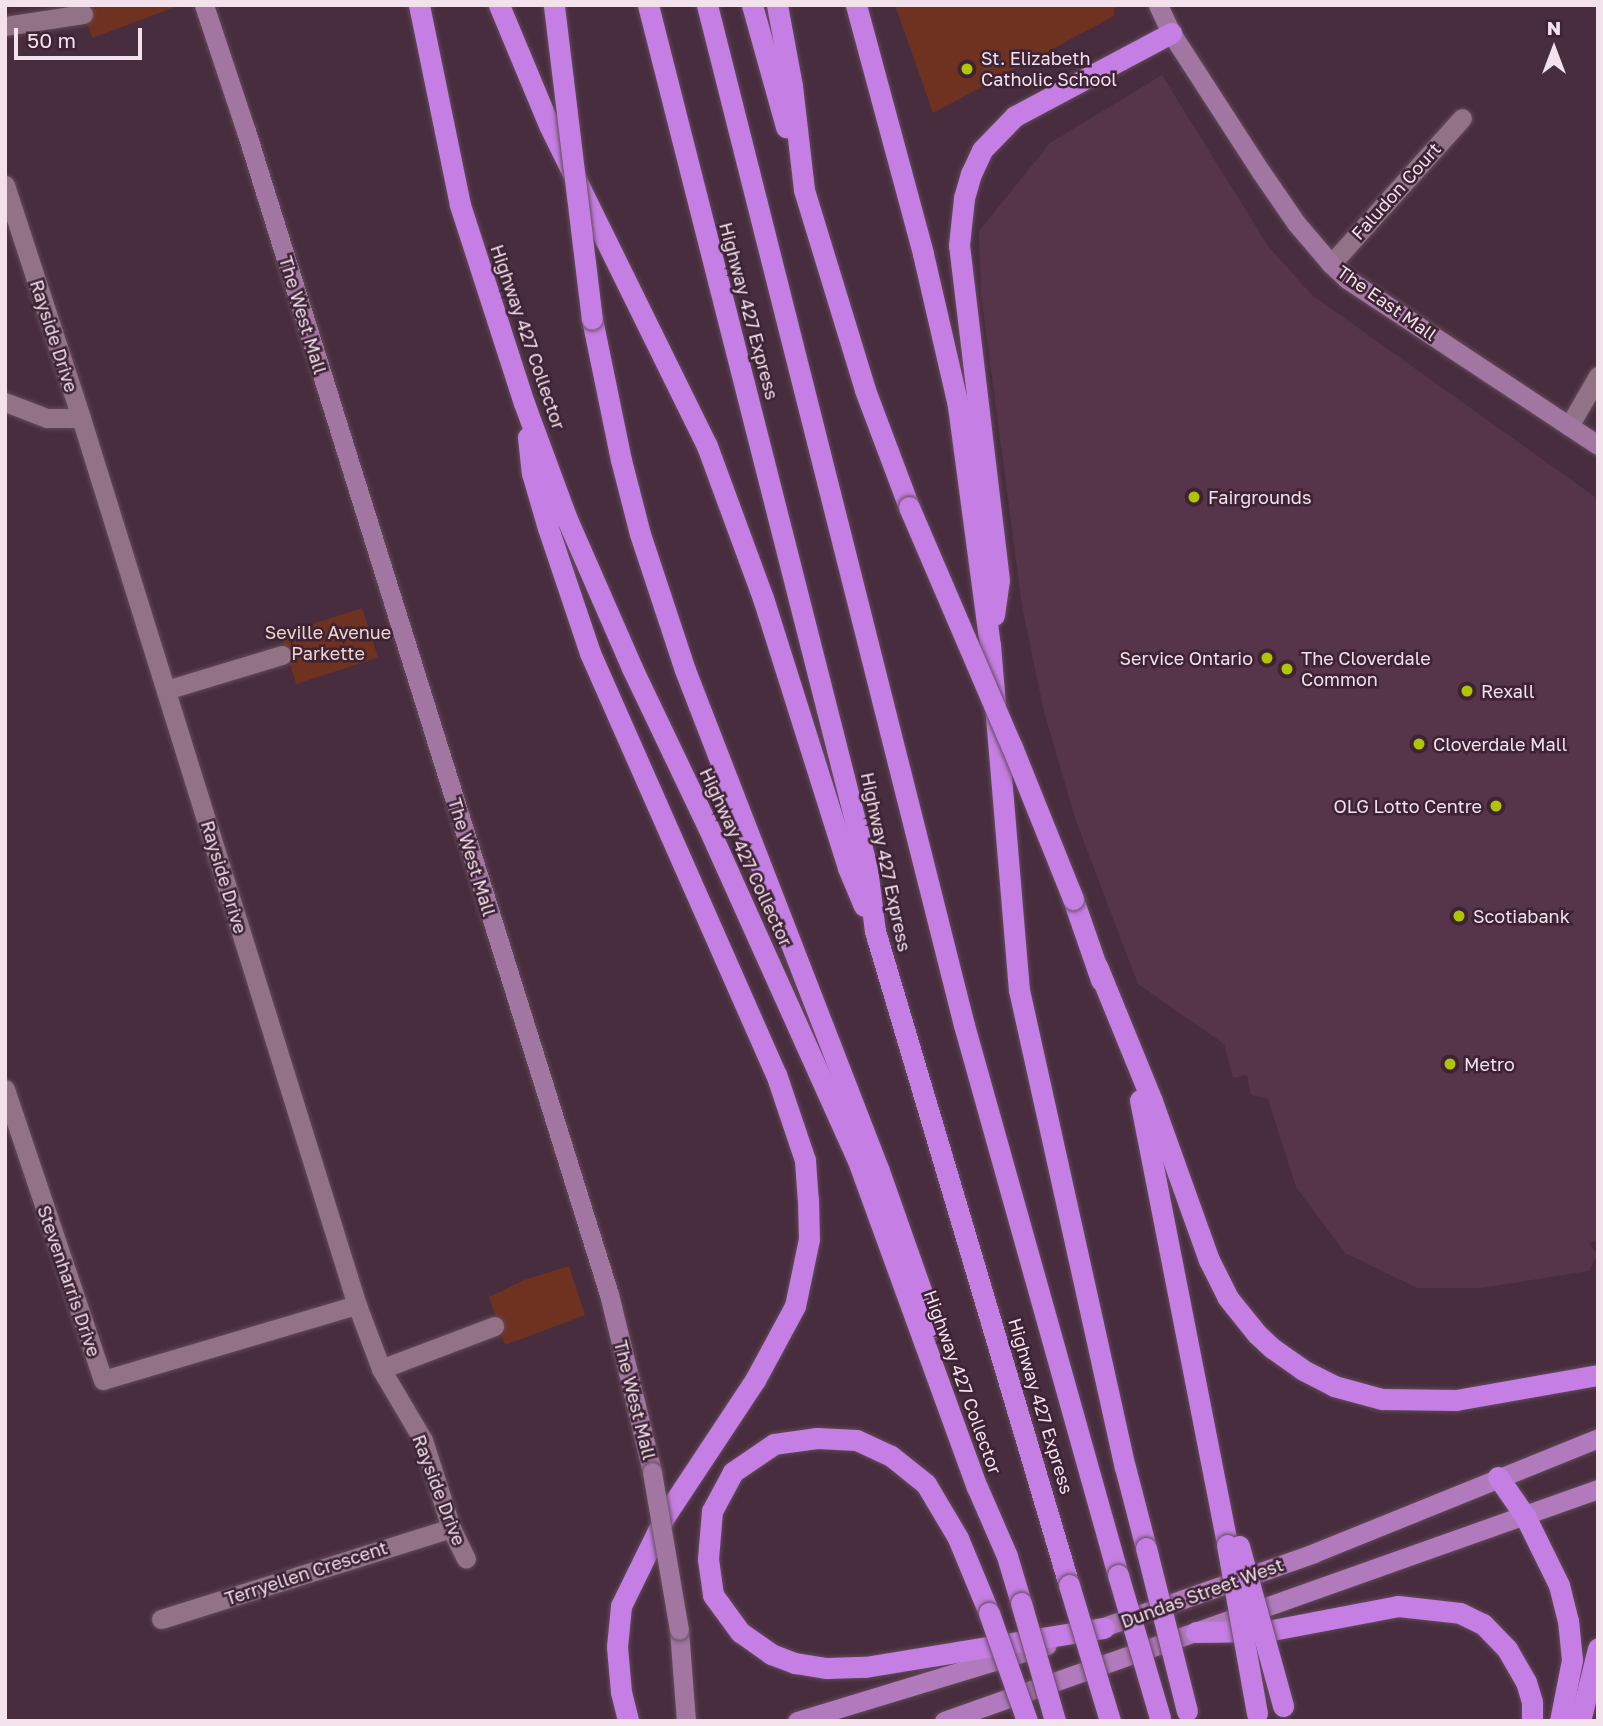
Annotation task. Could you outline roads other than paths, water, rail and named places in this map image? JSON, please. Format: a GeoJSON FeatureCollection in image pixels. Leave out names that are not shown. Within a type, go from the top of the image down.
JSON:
{"type":"FeatureCollection","features":[{"type":"Feature","properties":{"kind":"highway","name":"Highway 427 Collector"},"geometry":{"type":"LineString","coordinates":[[419,5],[460,205],[524,403],[567,519],[632,668],[708,827],[857,1158],[977,1488],[1007,1556],[1055,1721]]}},
{"type":"Feature","properties":{"kind":"highway"},"geometry":{"type":"LineString","coordinates":[[499,5],[549,125],[707,446],[763,598],[848,868],[875,931]]}},
{"type":"Feature","properties":{"kind":"highway","name":"Highway 427 Express"},"geometry":{"type":"LineString","coordinates":[[648,5],[867,867],[875,931],[1110,1721]]}},
{"type":"Feature","properties":{"kind":"highway","name":"Highway 427 Express"},"geometry":{"type":"LineString","coordinates":[[707,5],[964,1025],[1161,1720]]}},
{"type":"Feature","properties":{"kind":"highway"},"geometry":{"type":"LineString","coordinates":[[752,5],[804,190],[865,390],[909,507],[1012,747],[1073,899],[1141,1106],[1215,1477],[1233,1545],[1286,1713]]}},
{"type":"Feature","properties":{"kind":"highway"},"geometry":{"type":"LineString","coordinates":[[777,5],[792,86],[804,190]]}},
{"type":"Feature","properties":{"kind":"highway"},"geometry":{"type":"LineString","coordinates":[[856,5],[920,242],[958,406],[990,645],[1019,990],[1125,1467],[1189,1716]]}},
{"type":"Feature","properties":{"kind":"highway"},"geometry":{"type":"LineString","coordinates":[[554,6],[592,319],[631,497],[685,670],[879,1171],[990,1485],[1007,1556]]}},
{"type":"Feature","properties":{"kind":"highway"},"geometry":{"type":"LineString","coordinates":[[990,645],[999,580],[959,245],[964,198],[971,174],[982,150],[1015,116],[1171,33]]}},
{"type":"Feature","properties":{"kind":"highway"},"geometry":{"type":"LineString","coordinates":[[524,403],[533,473],[590,653],[776,1074],[805,1160],[809,1239],[796,1306],[755,1380],[665,1516],[621,1606],[617,1647],[621,1692],[628,1721]]}},
{"type":"Feature","properties":{"kind":"highway"},"geometry":{"type":"LineString","coordinates":[[1097,966],[1152,1101],[1209,1260],[1228,1298],[1256,1334],[1303,1370],[1347,1391],[1382,1399],[1444,1401],[1504,1393],[1598,1375]]}},
{"type":"Feature","properties":{"kind":"highway"},"geometry":{"type":"LineString","coordinates":[[1027,1721],[989,1613],[958,1538],[926,1484],[891,1456],[856,1440],[817,1438],[774,1444],[733,1472],[712,1511],[708,1559],[713,1595],[740,1632],[771,1654],[795,1663],[827,1668],[865,1667],[1104,1628]]}},
{"type":"Feature","properties":{"kind":"highway"},"geometry":{"type":"LineString","coordinates":[[1498,1477],[1525,1516],[1559,1585],[1568,1620],[1572,1660],[1560,1721]]}},
{"type":"Feature","properties":{"kind":"highway"},"geometry":{"type":"LineString","coordinates":[[1233,1545],[1258,1717]]}},
{"type":"Feature","properties":{"kind":"highway"},"geometry":{"type":"LineString","coordinates":[[1196,1632],[1268,1632],[1357,1611],[1398,1606],[1460,1613],[1483,1624],[1507,1649],[1526,1682],[1532,1702],[1531,1721]]}},
{"type":"Feature","properties":{"kind":"highway"},"geometry":{"type":"LineString","coordinates":[[1580,1721],[1598,1648]]}},
{"type":"Feature","properties":{"kind":"main road","name":"The West Mall"},"geometry":{"type":"LineString","coordinates":[[204,5],[246,131],[607,1286],[652,1472],[679,1630],[686,1721]]}},
{"type":"Feature","properties":{"kind":"main road","name":"The East Mall"},"geometry":{"type":"LineString","coordinates":[[1158,5],[1171,33],[1261,172],[1296,223],[1331,264],[1347,279],[1598,445]]}},
{"type":"Feature","properties":{"kind":"main road","name":"Dundas Street West"},"geometry":{"type":"LineString","coordinates":[[797,1721],[1104,1628],[1314,1553],[1598,1438]]}},
{"type":"Feature","properties":{"kind":"main road","name":"Dundas Street West"},"geometry":{"type":"LineString","coordinates":[[944,1721],[1598,1489]]}},
{"type":"Feature","properties":{"kind":"street"},"geometry":{"type":"LineString","coordinates":[[5,26],[83,14]]}},
{"type":"Feature","properties":{"kind":"street","name":"Faludon Court"},"geometry":{"type":"LineString","coordinates":[[1331,264],[1462,118]]}},
{"type":"Feature","properties":{"kind":"street","name":"Rayside Drive"},"geometry":{"type":"LineString","coordinates":[[5,185],[81,418],[357,1305],[381,1369],[423,1440],[451,1528],[466,1559]]}},
{"type":"Feature","properties":{"kind":"street"},"geometry":{"type":"LineString","coordinates":[[1569,426],[1598,376]]}},
{"type":"Feature","properties":{"kind":"street"},"geometry":{"type":"LineString","coordinates":[[5,402],[47,418],[81,418]]}},
{"type":"Feature","properties":{"kind":"street"},"geometry":{"type":"LineString","coordinates":[[166,690],[282,655]]}},
{"type":"Feature","properties":{"kind":"street","name":"Stevenharris Drive"},"geometry":{"type":"LineString","coordinates":[[5,1089],[12,1131],[103,1380],[357,1305]]}},
{"type":"Feature","properties":{"kind":"street"},"geometry":{"type":"LineString","coordinates":[[381,1369],[494,1326]]}},
{"type":"Feature","properties":{"kind":"street","name":"Terryellen Crescent"},"geometry":{"type":"LineString","coordinates":[[161,1619],[451,1528]]}},
{"type":"Feature","properties":{"kind":"place","name":"St. Elizabeth Catholic School"},"geometry":{"type":"Point","coordinates":[967,69]}},
{"type":"Feature","properties":{"kind":"place","name":"Fairgrounds"},"geometry":{"type":"Point","coordinates":[1194,497]}},
{"type":"Feature","properties":{"kind":"place","name":"Service Ontario"},"geometry":{"type":"Point","coordinates":[1267,658]}},
{"type":"Feature","properties":{"kind":"place","name":"The Cloverdale Common"},"geometry":{"type":"Point","coordinates":[1287,669]}},
{"type":"Feature","properties":{"kind":"place","name":"Rexall"},"geometry":{"type":"Point","coordinates":[1467,691]}},
{"type":"Feature","properties":{"kind":"place","name":"Cloverdale Mall"},"geometry":{"type":"Point","coordinates":[1419,744]}},
{"type":"Feature","properties":{"kind":"place","name":"OLG Lotto Centre"},"geometry":{"type":"Point","coordinates":[1496,806]}},
{"type":"Feature","properties":{"kind":"place","name":"Scotiabank"},"geometry":{"type":"Point","coordinates":[1459,916]}},
{"type":"Feature","properties":{"kind":"place","name":"Metro"},"geometry":{"type":"Point","coordinates":[1450,1064]}},
{"type":"Feature","properties":{"kind":"park label","name":"Seville Avenue Parkette"},"geometry":{"type":"Point","coordinates":[328,643]}}]}
